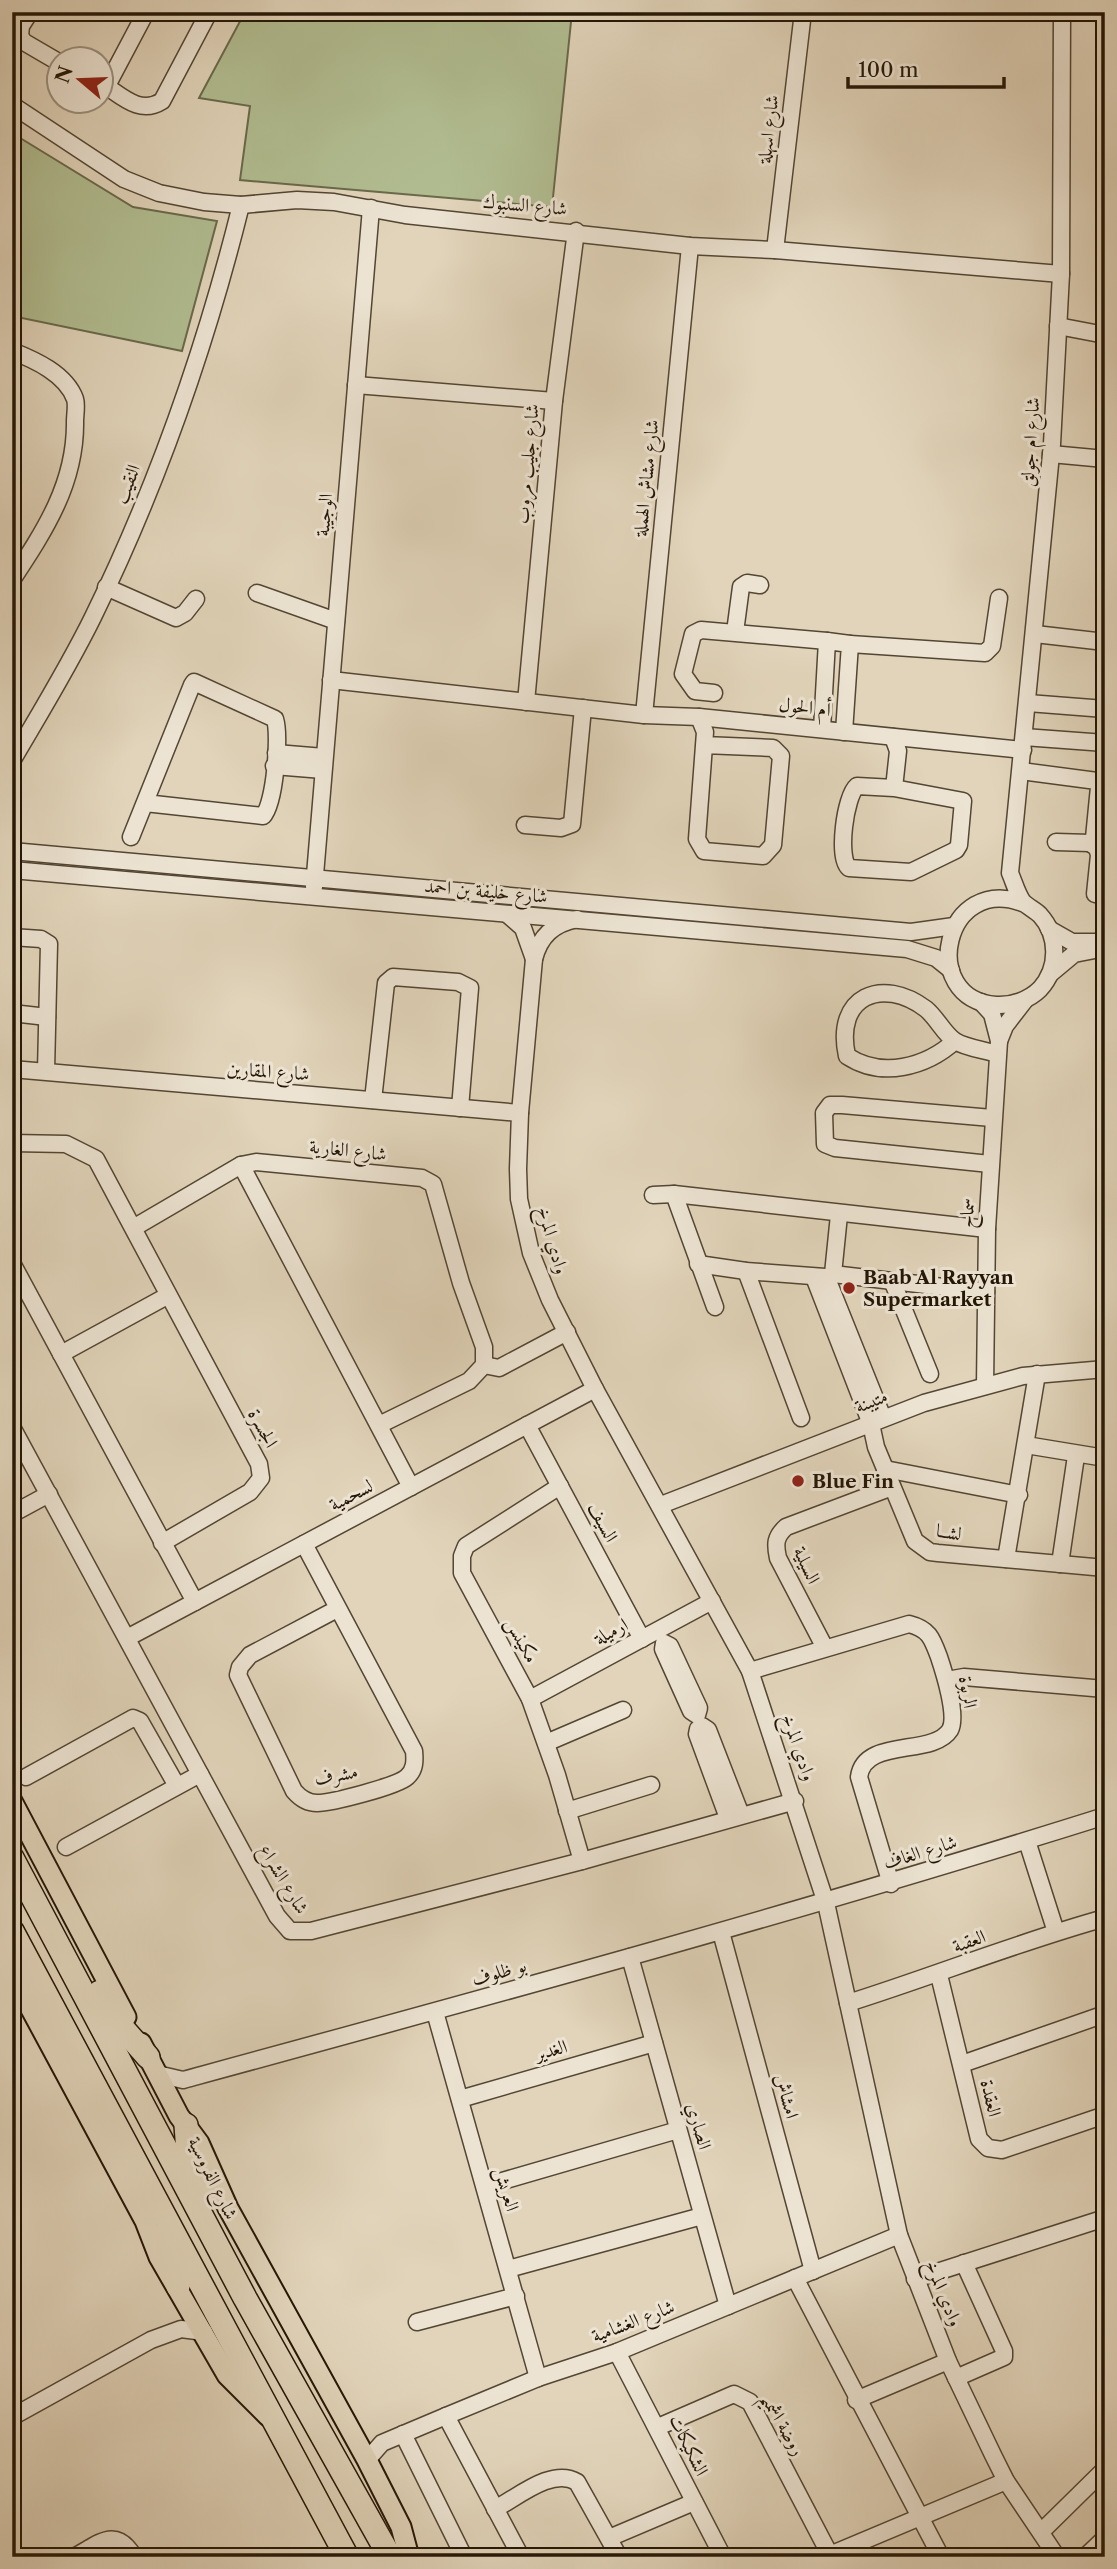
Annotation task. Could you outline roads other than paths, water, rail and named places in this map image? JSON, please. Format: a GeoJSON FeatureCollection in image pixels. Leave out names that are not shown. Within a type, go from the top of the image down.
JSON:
{"type":"FeatureCollection","features":[{"type":"Feature","properties":{"kind":"highway","name":"شارع الفروسية"},"geometry":{"type":"LineString","coordinates":[[12,1858],[237,2282],[390,2557]]}},
{"type":"Feature","properties":{"kind":"highway"},"geometry":{"type":"LineString","coordinates":[[26,1884],[51,1911],[119,2024],[152,2066]]}},
{"type":"Feature","properties":{"kind":"highway"},"geometry":{"type":"LineString","coordinates":[[12,1931],[347,2557]]}},
{"type":"Feature","properties":{"kind":"highway"},"geometry":{"type":"LineString","coordinates":[[90,2078],[108,2128],[169,2245],[181,2291]]}},
{"type":"Feature","properties":{"kind":"highway"},"geometry":{"type":"LineString","coordinates":[[180,2116],[188,2152],[226,2244],[237,2282]]}},
{"type":"Feature","properties":{"kind":"main road","name":"شارع الفروسية"},"geometry":{"type":"LineString","coordinates":[[12,1801],[152,2066],[180,2116],[199,2143],[228,2208],[367,2460],[401,2527],[409,2557]]}},
{"type":"Feature","properties":{"kind":"main road"},"geometry":{"type":"LineString","coordinates":[[12,1974],[145,2221],[159,2257],[231,2381],[276,2423]]}},
{"type":"Feature","properties":{"kind":"street"},"geometry":{"type":"LineString","coordinates":[[30,12],[21,26],[20,36],[24,42],[46,55]]}},
{"type":"Feature","properties":{"kind":"street"},"geometry":{"type":"LineString","coordinates":[[116,69],[146,12]]}},
{"type":"Feature","properties":{"kind":"street"},"geometry":{"type":"LineString","coordinates":[[116,93],[141,108],[152,107],[162,101],[209,12]]}},
{"type":"Feature","properties":{"kind":"street","name":"شارع اسهلة"},"geometry":{"type":"LineString","coordinates":[[775,250],[803,12]]}},
{"type":"Feature","properties":{"kind":"street","name":"شارع ام جولق"},"geometry":{"type":"LineString","coordinates":[[1010,873],[1051,454],[1061,274],[1062,12]]}},
{"type":"Feature","properties":{"kind":"street","name":"شارع السنبوك"},"geometry":{"type":"LineString","coordinates":[[12,105],[124,179],[159,193],[241,205],[297,200],[371,208],[405,215],[576,231],[690,246],[775,250],[1061,274]]}},
{"type":"Feature","properties":{"kind":"street","name":"النقيب"},"geometry":{"type":"LineString","coordinates":[[12,761],[107,587],[149,487],[191,377],[241,205]]}},
{"type":"Feature","properties":{"kind":"street","name":"الوجيبة"},"geometry":{"type":"LineString","coordinates":[[307,897],[320,829],[318,827],[371,208]]}},
{"type":"Feature","properties":{"kind":"street","name":"شارع جليب مروب"},"geometry":{"type":"LineString","coordinates":[[526,702],[554,401],[576,231]]}},
{"type":"Feature","properties":{"kind":"street","name":"شارع مشاش الهملة"},"geometry":{"type":"LineString","coordinates":[[645,715],[690,246]]}},
{"type":"Feature","properties":{"kind":"street"},"geometry":{"type":"LineString","coordinates":[[1058,331],[1105,335]]}},
{"type":"Feature","properties":{"kind":"street"},"geometry":{"type":"LineString","coordinates":[[12,351],[54,371],[75,400],[71,467],[58,508],[15,571]]}},
{"type":"Feature","properties":{"kind":"street"},"geometry":{"type":"LineString","coordinates":[[356,386],[554,401]]}},
{"type":"Feature","properties":{"kind":"street"},"geometry":{"type":"LineString","coordinates":[[1051,454],[1105,459]]}},
{"type":"Feature","properties":{"kind":"street"},"geometry":{"type":"LineString","coordinates":[[735,632],[741,587],[747,583],[760,584]]}},
{"type":"Feature","properties":{"kind":"street"},"geometry":{"type":"LineString","coordinates":[[107,587],[176,618],[185,613],[196,599]]}},
{"type":"Feature","properties":{"kind":"street"},"geometry":{"type":"LineString","coordinates":[[257,593],[336,621]]}},
{"type":"Feature","properties":{"kind":"street"},"geometry":{"type":"LineString","coordinates":[[714,693],[695,691],[683,674],[693,634],[701,630],[985,653],[992,646],[999,598]]}},
{"type":"Feature","properties":{"kind":"street"},"geometry":{"type":"LineString","coordinates":[[1035,634],[1105,642]]}},
{"type":"Feature","properties":{"kind":"street"},"geometry":{"type":"LineString","coordinates":[[821,729],[827,641]]}},
{"type":"Feature","properties":{"kind":"street"},"geometry":{"type":"LineString","coordinates":[[844,732],[850,644]]}},
{"type":"Feature","properties":{"kind":"street","name":"أم الحول"},"geometry":{"type":"LineString","coordinates":[[331,680],[645,715],[699,717],[893,737],[1024,743],[1105,743]]}},
{"type":"Feature","properties":{"kind":"street"},"geometry":{"type":"LineString","coordinates":[[131,837],[194,682],[275,719],[278,730],[275,760],[269,807],[263,816],[145,803]]}},
{"type":"Feature","properties":{"kind":"street"},"geometry":{"type":"LineString","coordinates":[[1028,703],[1105,709]]}},
{"type":"Feature","properties":{"kind":"street"},"geometry":{"type":"LineString","coordinates":[[525,825],[561,828],[572,824],[583,708]]}},
{"type":"Feature","properties":{"kind":"street"},"geometry":{"type":"LineString","coordinates":[[699,717],[705,732],[704,745],[698,846],[704,851],[763,856],[769,853],[773,845],[781,757],[773,748],[704,745]]}},
{"type":"Feature","properties":{"kind":"street"},"geometry":{"type":"LineString","coordinates":[[893,737],[898,751],[894,788]]}},
{"type":"Feature","properties":{"kind":"street"},"geometry":{"type":"LineString","coordinates":[[275,760],[324,763]]}},
{"type":"Feature","properties":{"kind":"street"},"geometry":{"type":"LineString","coordinates":[[1021,771],[1097,781],[1099,787],[1094,838],[1090,844]]}},
{"type":"Feature","properties":{"kind":"street"},"geometry":{"type":"LineString","coordinates":[[857,786],[894,788],[963,801],[959,845],[956,850],[926,867],[911,872],[849,868],[842,858],[847,798],[857,786]]}},
{"type":"Feature","properties":{"kind":"street"},"geometry":{"type":"LineString","coordinates":[[1056,842],[1090,844],[1097,848],[1099,855],[1095,894]]}},
{"type":"Feature","properties":{"kind":"street","name":"شارع خليفة بن احمد"},"geometry":{"type":"LineString","coordinates":[[12,851],[911,932],[954,926]]}},
{"type":"Feature","properties":{"kind":"street","name":"شارع خليفة بن احمد"},"geometry":{"type":"LineString","coordinates":[[12,870],[907,949],[936,958],[951,970]]}},
{"type":"Feature","properties":{"kind":"street"},"geometry":{"type":"LineString","coordinates":[[989,900],[1010,873],[1025,904]]}},
{"type":"Feature","properties":{"kind":"street"},"geometry":{"type":"LineString","coordinates":[[1050,974],[1054,956],[1049,929],[1039,914],[1025,904],[1007,898],[989,900],[973,906],[954,926],[948,943],[951,970],[960,986],[981,1002],[1008,1005],[1025,1000],[1040,989],[1050,974],[1074,954],[1105,948]]}},
{"type":"Feature","properties":{"kind":"street","name":"وادي المرخ"},"geometry":{"type":"LineString","coordinates":[[507,914],[523,928],[534,959]]}},
{"type":"Feature","properties":{"kind":"street","name":"وادي المرخ"},"geometry":{"type":"LineString","coordinates":[[577,919],[565,922],[544,936],[534,959],[520,1113],[519,1199],[525,1230],[539,1276],[595,1389],[750,1671],[795,1801],[826,1903],[899,2235],[948,2361],[1006,2481],[1057,2557]]}},
{"type":"Feature","properties":{"kind":"street"},"geometry":{"type":"LineString","coordinates":[[1049,929],[1072,942],[1105,941]]}},
{"type":"Feature","properties":{"kind":"street"},"geometry":{"type":"LineString","coordinates":[[12,937],[41,939],[49,944],[42,1071]]}},
{"type":"Feature","properties":{"kind":"street"},"geometry":{"type":"LineString","coordinates":[[373,1100],[386,983],[393,977],[458,982],[470,988],[460,1108]]}},
{"type":"Feature","properties":{"kind":"street"},"geometry":{"type":"LineString","coordinates":[[955,1041],[933,1059],[895,1068],[862,1066],[848,1056],[845,1043],[848,1016],[853,1004],[864,997],[890,995],[907,998],[925,1009],[955,1041],[998,1048]]}},
{"type":"Feature","properties":{"kind":"street","name":"سماح"},"geometry":{"type":"LineString","coordinates":[[985,1386],[987,1229],[998,1048],[1005,1026],[1025,1000]]}},
{"type":"Feature","properties":{"kind":"street","name":"سماح"},"geometry":{"type":"LineString","coordinates":[[981,1002],[992,1014],[998,1048]]}},
{"type":"Feature","properties":{"kind":"street"},"geometry":{"type":"LineString","coordinates":[[12,1013],[47,1017]]}},
{"type":"Feature","properties":{"kind":"street","name":"شارع المقارين"},"geometry":{"type":"LineString","coordinates":[[12,1069],[520,1113]]}},
{"type":"Feature","properties":{"kind":"street"},"geometry":{"type":"LineString","coordinates":[[990,1164],[835,1148],[825,1144],[824,1113],[830,1105],[842,1105],[992,1118]]}},
{"type":"Feature","properties":{"kind":"street","name":"الجسرة"},"geometry":{"type":"LineString","coordinates":[[12,1143],[66,1144],[96,1159],[135,1227],[167,1296],[259,1464],[261,1478],[250,1492],[162,1543]]}},
{"type":"Feature","properties":{"kind":"street","name":"شارع الغارية"},"geometry":{"type":"LineString","coordinates":[[241,1165],[256,1162],[422,1178],[433,1184],[461,1283],[484,1347],[484,1365]]}},
{"type":"Feature","properties":{"kind":"street"},"geometry":{"type":"LineString","coordinates":[[135,1227],[241,1165],[411,1487]]}},
{"type":"Feature","properties":{"kind":"street"},"geometry":{"type":"LineString","coordinates":[[653,1195],[674,1194],[839,1215],[987,1229]]}},
{"type":"Feature","properties":{"kind":"street"},"geometry":{"type":"LineString","coordinates":[[674,1194],[715,1307]]}},
{"type":"Feature","properties":{"kind":"street"},"geometry":{"type":"LineString","coordinates":[[824,1276],[839,1215]]}},
{"type":"Feature","properties":{"kind":"street"},"geometry":{"type":"LineString","coordinates":[[12,1263],[195,1602]]}},
{"type":"Feature","properties":{"kind":"street"},"geometry":{"type":"LineString","coordinates":[[698,1264],[746,1271],[986,1292]]}},
{"type":"Feature","properties":{"kind":"street"},"geometry":{"type":"LineString","coordinates":[[746,1271],[801,1418]]}},
{"type":"Feature","properties":{"kind":"street","name":"لشــا"},"geometry":{"type":"LineString","coordinates":[[824,1276],[877,1421],[885,1469],[915,1541],[930,1552],[1105,1568]]}},
{"type":"Feature","properties":{"kind":"street"},"geometry":{"type":"LineString","coordinates":[[894,1283],[930,1374]]}},
{"type":"Feature","properties":{"kind":"street"},"geometry":{"type":"LineString","coordinates":[[61,1354],[167,1296]]}},
{"type":"Feature","properties":{"kind":"street"},"geometry":{"type":"LineString","coordinates":[[379,1425],[469,1381],[484,1365],[499,1368],[567,1332]]}},
{"type":"Feature","properties":{"kind":"street","name":"متيبنة"},"geometry":{"type":"LineString","coordinates":[[661,1505],[877,1421],[985,1386],[1037,1374],[1105,1369]]}},
{"type":"Feature","properties":{"kind":"street"},"geometry":{"type":"LineString","coordinates":[[1006,1559],[1019,1495],[1037,1374]]}},
{"type":"Feature","properties":{"kind":"street","name":"لسحمية"},"geometry":{"type":"LineString","coordinates":[[127,1638],[595,1389]]}},
{"type":"Feature","properties":{"kind":"street","name":"السيف"},"geometry":{"type":"LineString","coordinates":[[527,1425],[642,1639]]}},
{"type":"Feature","properties":{"kind":"street","name":"شارع الشراع"},"geometry":{"type":"LineString","coordinates":[[12,1427],[283,1925],[299,1933],[582,1861],[795,1801]]}},
{"type":"Feature","properties":{"kind":"street"},"geometry":{"type":"LineString","coordinates":[[1026,1445],[1076,1456],[1105,1458]]}},
{"type":"Feature","properties":{"kind":"street"},"geometry":{"type":"LineString","coordinates":[[1060,1564],[1076,1456]]}},
{"type":"Feature","properties":{"kind":"street"},"geometry":{"type":"LineString","coordinates":[[885,1469],[1019,1495]]}},
{"type":"Feature","properties":{"kind":"street","name":"مكينس"},"geometry":{"type":"LineString","coordinates":[[560,1486],[466,1546],[462,1556],[462,1573],[530,1699],[582,1861]]}},
{"type":"Feature","properties":{"kind":"street","name":"السيلية"},"geometry":{"type":"LineString","coordinates":[[825,1648],[778,1558],[775,1545],[777,1535],[786,1527],[892,1487]]}},
{"type":"Feature","properties":{"kind":"street"},"geometry":{"type":"LineString","coordinates":[[12,1514],[49,1494]]}},
{"type":"Feature","properties":{"kind":"street","name":"مشرف"},"geometry":{"type":"LineString","coordinates":[[304,1544],[414,1751],[415,1761],[413,1770],[400,1781],[316,1803],[300,1797],[294,1791],[238,1675],[240,1667],[250,1655],[337,1609]]}},
{"type":"Feature","properties":{"kind":"street","name":"ارميلة"},"geometry":{"type":"LineString","coordinates":[[530,1699],[642,1639],[661,1637],[712,1601]]}},
{"type":"Feature","properties":{"kind":"street","name":"الربوة"},"geometry":{"type":"LineString","coordinates":[[750,1671],[909,1624],[922,1627],[931,1634],[947,1680],[952,1718],[950,1730],[940,1739],[881,1753],[867,1760],[860,1768],[859,1777],[891,1884]]}},
{"type":"Feature","properties":{"kind":"street"},"geometry":{"type":"LineString","coordinates":[[661,1637],[670,1646],[672,1660],[686,1691]]}},
{"type":"Feature","properties":{"kind":"street"},"geometry":{"type":"LineString","coordinates":[[947,1680],[964,1677],[1105,1689]]}},
{"type":"Feature","properties":{"kind":"street"},"geometry":{"type":"LineString","coordinates":[[546,1743],[623,1710]]}},
{"type":"Feature","properties":{"kind":"street"},"geometry":{"type":"LineString","coordinates":[[26,1777],[133,1718],[141,1721],[177,1786]]}},
{"type":"Feature","properties":{"kind":"street"},"geometry":{"type":"LineString","coordinates":[[711,1754],[734,1817]]}},
{"type":"Feature","properties":{"kind":"street"},"geometry":{"type":"LineString","coordinates":[[66,1847],[200,1773]]}},
{"type":"Feature","properties":{"kind":"street"},"geometry":{"type":"LineString","coordinates":[[567,1811],[651,1785]]}},
{"type":"Feature","properties":{"kind":"street","name":"شارع الغاف"},"geometry":{"type":"LineString","coordinates":[[826,1903],[1105,1816]]}},
{"type":"Feature","properties":{"kind":"street"},"geometry":{"type":"LineString","coordinates":[[1027,1841],[1056,1931]]}},
{"type":"Feature","properties":{"kind":"street","name":"بو ظلوف"},"geometry":{"type":"LineString","coordinates":[[152,2066],[183,2080],[826,1903]]}},
{"type":"Feature","properties":{"kind":"street","name":"العقبة"},"geometry":{"type":"LineString","coordinates":[[848,2003],[939,1975],[1056,1931],[1105,1918]]}},
{"type":"Feature","properties":{"kind":"street","name":"امشاش"},"geometry":{"type":"LineString","coordinates":[[721,1932],[813,2271]]}},
{"type":"Feature","properties":{"kind":"street","name":"الصاري"},"geometry":{"type":"LineString","coordinates":[[630,1957],[728,2306]]}},
{"type":"Feature","properties":{"kind":"street","name":"العقدة"},"geometry":{"type":"LineString","coordinates":[[939,1975],[979,2139],[988,2148],[1002,2150],[1105,2115]]}},
{"type":"Feature","properties":{"kind":"street","name":"العريش"},"geometry":{"type":"LineString","coordinates":[[435,2012],[538,2378]]}},
{"type":"Feature","properties":{"kind":"street"},"geometry":{"type":"LineString","coordinates":[[962,2064],[1105,2014]]}},
{"type":"Feature","properties":{"kind":"street","name":"الغدير"},"geometry":{"type":"LineString","coordinates":[[460,2099],[654,2043]]}},
{"type":"Feature","properties":{"kind":"street"},"geometry":{"type":"LineString","coordinates":[[180,2116],[183,2080]]}},
{"type":"Feature","properties":{"kind":"street"},"geometry":{"type":"LineString","coordinates":[[485,2186],[678,2130]]}},
{"type":"Feature","properties":{"kind":"street"},"geometry":{"type":"LineString","coordinates":[[508,2269],[702,2216]]}},
{"type":"Feature","properties":{"kind":"street"},"geometry":{"type":"LineString","coordinates":[[915,2279],[1105,2218]]}},
{"type":"Feature","properties":{"kind":"street","name":"شارع الغشامية"},"geometry":{"type":"LineString","coordinates":[[367,2460],[382,2443],[403,2434],[538,2378],[617,2352],[899,2235]]}},
{"type":"Feature","properties":{"kind":"street"},"geometry":{"type":"LineString","coordinates":[[956,2378],[1004,2357],[964,2263]]}},
{"type":"Feature","properties":{"kind":"street"},"geometry":{"type":"LineString","coordinates":[[795,2278],[856,2400],[942,2557]]}},
{"type":"Feature","properties":{"kind":"street"},"geometry":{"type":"LineString","coordinates":[[151,2340],[177,2319],[181,2291]]}},
{"type":"Feature","properties":{"kind":"street"},"geometry":{"type":"LineString","coordinates":[[416,2322],[516,2296]]}},
{"type":"Feature","properties":{"kind":"street"},"geometry":{"type":"LineString","coordinates":[[12,2417],[151,2340],[181,2329],[204,2332]]}},
{"type":"Feature","properties":{"kind":"street","name":"الشكيكات"},"geometry":{"type":"LineString","coordinates":[[617,2352],[723,2557]]}},
{"type":"Feature","properties":{"kind":"street"},"geometry":{"type":"LineString","coordinates":[[856,2400],[948,2361]]}},
{"type":"Feature","properties":{"kind":"street","name":"روضة اشميم"},"geometry":{"type":"LineString","coordinates":[[658,2427],[734,2394],[750,2402],[827,2556]]}},
{"type":"Feature","properties":{"kind":"street"},"geometry":{"type":"LineString","coordinates":[[446,2416],[521,2557]]}},
{"type":"Feature","properties":{"kind":"street"},"geometry":{"type":"LineString","coordinates":[[403,2434],[464,2557]]}},
{"type":"Feature","properties":{"kind":"street","name":"شارع الغشامية"},"geometry":{"type":"LineString","coordinates":[[356,2441],[382,2443]]}},
{"type":"Feature","properties":{"kind":"street"},"geometry":{"type":"LineString","coordinates":[[1041,2532],[1105,2469]]}},
{"type":"Feature","properties":{"kind":"street"},"geometry":{"type":"LineString","coordinates":[[495,2509],[554,2477],[563,2476],[577,2482],[619,2557]]}},
{"type":"Feature","properties":{"kind":"street"},"geometry":{"type":"LineString","coordinates":[[827,2556],[1006,2481]]}},
{"type":"Feature","properties":{"kind":"street"},"geometry":{"type":"LineString","coordinates":[[609,2539],[694,2502]]}},
{"type":"Feature","properties":{"kind":"street"},"geometry":{"type":"LineString","coordinates":[[74,2557],[110,2539],[118,2538],[126,2543],[134,2557]]}},
{"type":"Feature","properties":{"kind":"street"},"geometry":{"type":"LineString","coordinates":[[1085,2557],[1105,2538]]}},
{"type":"Feature","properties":{"kind":"place","name":"Baab Al Rayyan Supermarket"},"geometry":{"type":"Point","coordinates":[849,1288]}},
{"type":"Feature","properties":{"kind":"place","name":"Blue Fin"},"geometry":{"type":"Point","coordinates":[798,1481]}}]}
